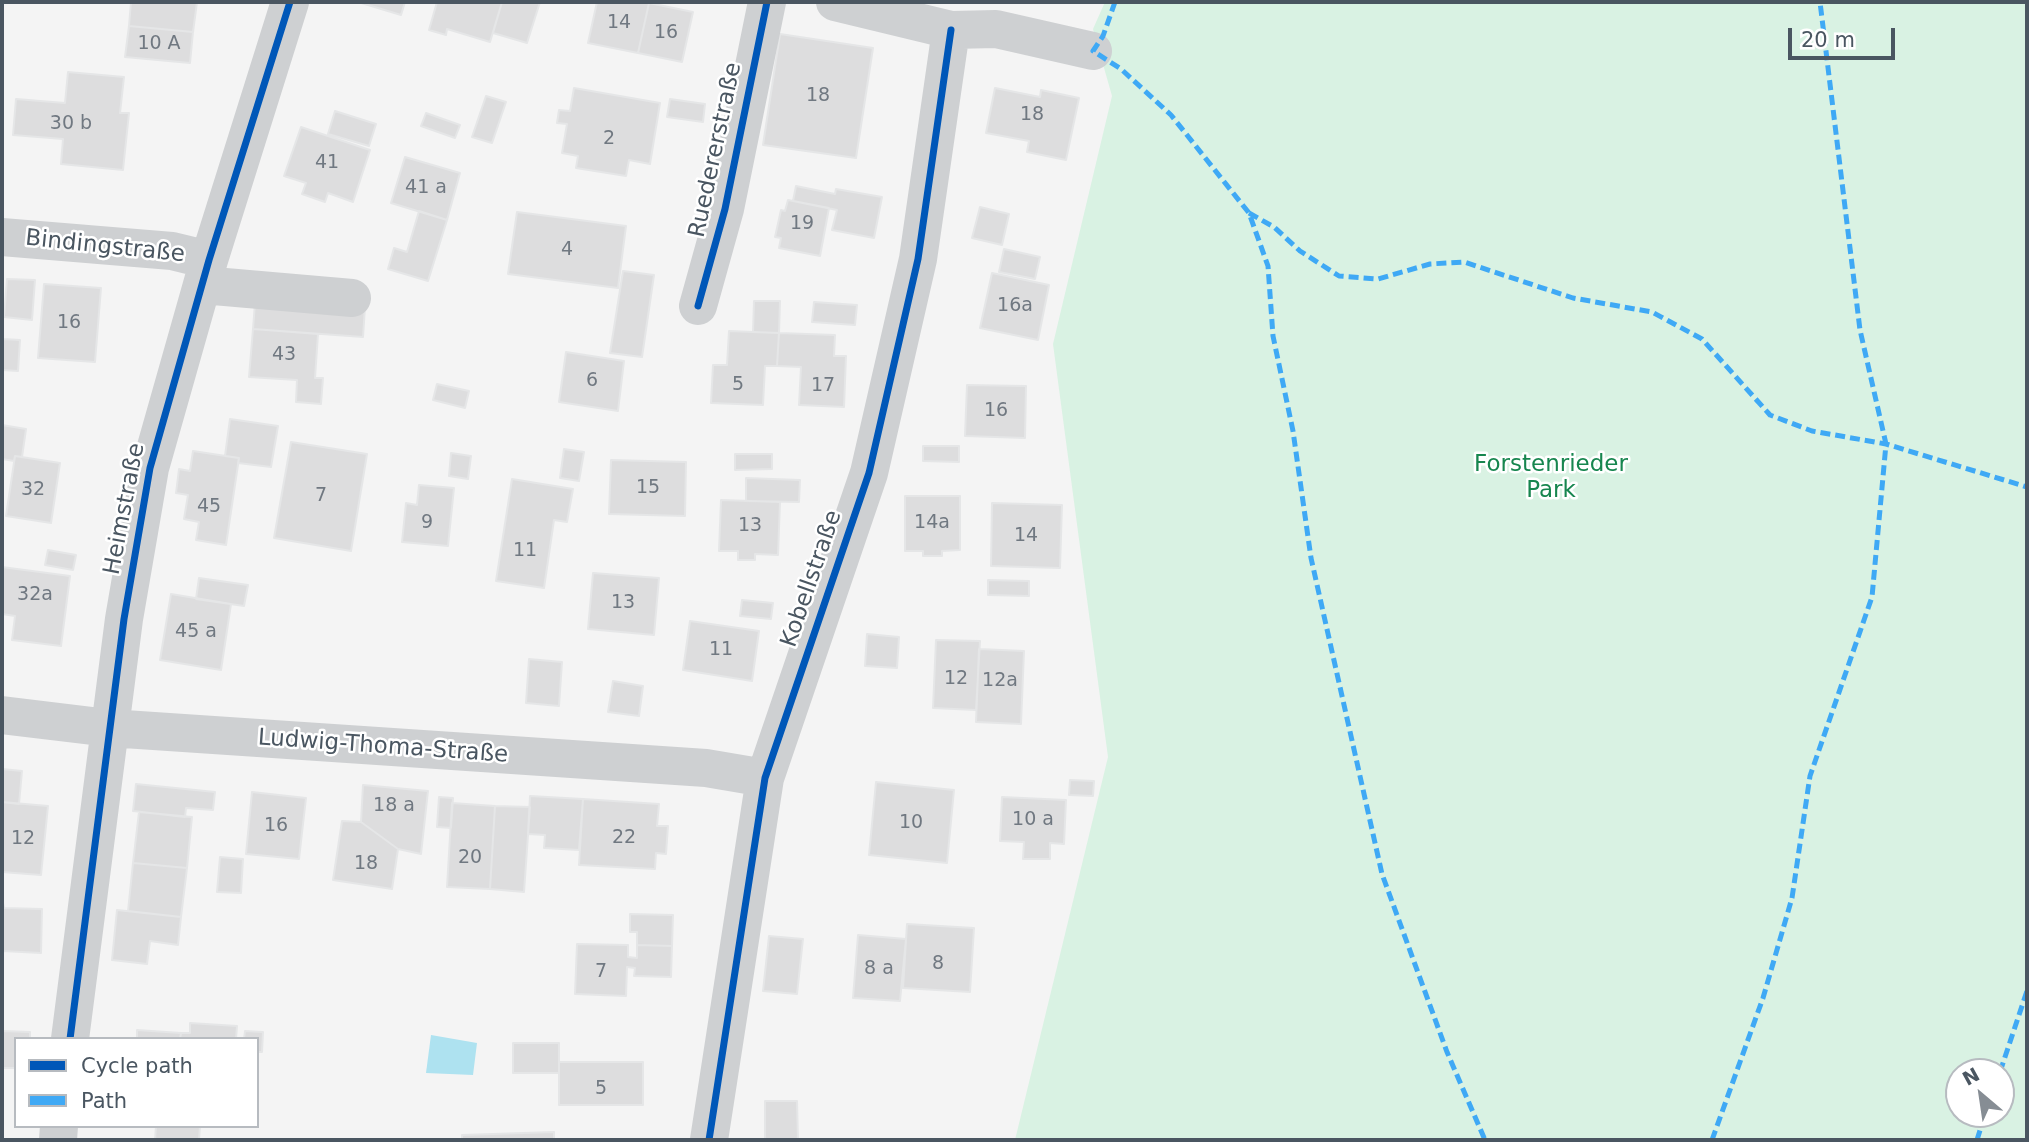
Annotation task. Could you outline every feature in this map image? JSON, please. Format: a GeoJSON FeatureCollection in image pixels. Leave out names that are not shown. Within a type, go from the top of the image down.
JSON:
{"type":"FeatureCollection","features":[{"type":"Feature","properties":{"kind":"street","name":"Heimstraße"},"geometry":{"type":"LineString","coordinates":[[70,1037],[124,619],[150,468],[205,273],[290,2]]}},
{"type":"Feature","properties":{"kind":"street","name":"Ruedererstraße"},"geometry":{"type":"LineString","coordinates":[[698,306],[725,209],[767,2]]}},
{"type":"Feature","properties":{"kind":"street"},"geometry":{"type":"LineString","coordinates":[[835,2],[996,29],[1093,51]]}},
{"type":"Feature","properties":{"kind":"street","name":"Kobellstraße"},"geometry":{"type":"LineString","coordinates":[[709,1140],[765,778],[869,472],[918,259],[942,19]]}},
{"type":"Feature","properties":{"kind":"street","name":"Bindingstraße"},"geometry":{"type":"LineString","coordinates":[[2,237],[172,251],[205,273],[352,298]]}},
{"type":"Feature","properties":{"kind":"street","name":"Ludwig-Thoma-Straße"},"geometry":{"type":"LineString","coordinates":[[2,715],[110,728],[706,768],[765,778]]}},
{"type":"Feature","properties":{"kind":"green space","name":"Forstenrieder Park"},"geometry":{"type":"Polygon","coordinates":[[[1105,2],[2027,2],[2027,1140],[1015,1140],[1108,757],[1053,344],[1112,96],[1093,29],[1105,2]]]}},
{"type":"Feature","properties":{"kind":"water"},"geometry":{"type":"Polygon","coordinates":[[[431,1035],[477,1043],[473,1075],[426,1073],[431,1035]]]}},
{"type":"Feature","properties":{"kind":"building"},"geometry":{"type":"Polygon","coordinates":[[[131,2],[197,2],[193,32],[129,26],[131,2]]]}},
{"type":"Feature","properties":{"kind":"building"},"geometry":{"type":"Polygon","coordinates":[[[358,2],[405,2],[401,15],[358,2]]]}},
{"type":"Feature","properties":{"kind":"building"},"geometry":{"type":"Polygon","coordinates":[[[437,2],[502,2],[490,42],[447,29],[446,35],[429,30],[437,2]]]}},
{"type":"Feature","properties":{"kind":"building"},"geometry":{"type":"Polygon","coordinates":[[[502,2],[540,2],[527,43],[493,33],[502,2]]]}},
{"type":"Feature","properties":{"kind":"building"},"geometry":{"type":"Polygon","coordinates":[[[597,2],[649,3],[638,53],[588,43],[597,2]]]}},
{"type":"Feature","properties":{"kind":"building"},"geometry":{"type":"Polygon","coordinates":[[[649,3],[693,12],[682,62],[638,53],[649,3]]]}},
{"type":"Feature","properties":{"kind":"building"},"geometry":{"type":"Polygon","coordinates":[[[129,26],[193,32],[190,63],[125,57],[129,26]]]}},
{"type":"Feature","properties":{"kind":"building"},"geometry":{"type":"Polygon","coordinates":[[[780,34],[873,48],[856,158],[763,145],[780,34]]]}},
{"type":"Feature","properties":{"kind":"building"},"geometry":{"type":"Polygon","coordinates":[[[68,72],[124,77],[120,113],[129,113],[123,170],[61,164],[63,139],[13,135],[16,99],[65,103],[68,72]]]}},
{"type":"Feature","properties":{"kind":"building"},"geometry":{"type":"Polygon","coordinates":[[[574,88],[660,103],[650,164],[629,160],[626,176],[576,168],[578,156],[562,153],[567,124],[557,123],[559,110],[570,111],[574,88]]]}},
{"type":"Feature","properties":{"kind":"building"},"geometry":{"type":"Polygon","coordinates":[[[995,88],[1040,97],[1041,90],[1079,98],[1066,160],[1027,152],[1029,141],[986,133],[995,88]]]}},
{"type":"Feature","properties":{"kind":"building"},"geometry":{"type":"Polygon","coordinates":[[[486,96],[506,102],[492,143],[472,137],[486,96]]]}},
{"type":"Feature","properties":{"kind":"building"},"geometry":{"type":"Polygon","coordinates":[[[670,99],[705,104],[703,122],[667,117],[670,99]]]}},
{"type":"Feature","properties":{"kind":"building"},"geometry":{"type":"Polygon","coordinates":[[[335,111],[376,124],[369,146],[328,134],[335,111]]]}},
{"type":"Feature","properties":{"kind":"building"},"geometry":{"type":"Polygon","coordinates":[[[426,113],[460,125],[455,138],[421,126],[426,113]]]}},
{"type":"Feature","properties":{"kind":"building"},"geometry":{"type":"Polygon","coordinates":[[[301,127],[370,150],[353,202],[328,193],[325,202],[302,194],[306,183],[284,176],[301,127]]]}},
{"type":"Feature","properties":{"kind":"building"},"geometry":{"type":"Polygon","coordinates":[[[405,157],[460,173],[447,220],[391,203],[405,157]]]}},
{"type":"Feature","properties":{"kind":"building"},"geometry":{"type":"Polygon","coordinates":[[[796,186],[835,194],[836,189],[882,197],[874,238],[832,230],[837,210],[793,201],[796,186]]]}},
{"type":"Feature","properties":{"kind":"building"},"geometry":{"type":"Polygon","coordinates":[[[788,200],[829,208],[820,256],[779,248],[781,238],[775,237],[781,210],[785,211],[788,200]]]}},
{"type":"Feature","properties":{"kind":"building"},"geometry":{"type":"Polygon","coordinates":[[[980,207],[1009,214],[1002,245],[972,238],[980,207]]]}},
{"type":"Feature","properties":{"kind":"building"},"geometry":{"type":"Polygon","coordinates":[[[419,211],[447,220],[428,281],[388,269],[394,248],[407,252],[419,211]]]}},
{"type":"Feature","properties":{"kind":"building"},"geometry":{"type":"Polygon","coordinates":[[[517,212],[626,226],[618,288],[508,274],[517,212]]]}},
{"type":"Feature","properties":{"kind":"building"},"geometry":{"type":"Polygon","coordinates":[[[1004,249],[1040,257],[1035,279],[999,272],[1004,249]]]}},
{"type":"Feature","properties":{"kind":"building"},"geometry":{"type":"Polygon","coordinates":[[[623,271],[654,275],[642,357],[610,353],[623,271]]]}},
{"type":"Feature","properties":{"kind":"building"},"geometry":{"type":"Polygon","coordinates":[[[992,273],[1049,285],[1038,340],[980,328],[992,273]]]}},
{"type":"Feature","properties":{"kind":"building"},"geometry":{"type":"Polygon","coordinates":[[[7,279],[35,280],[32,320],[4,317],[7,279]]]}},
{"type":"Feature","properties":{"kind":"building"},"geometry":{"type":"Polygon","coordinates":[[[44,284],[101,288],[95,362],[38,358],[44,284]]]}},
{"type":"Feature","properties":{"kind":"building"},"geometry":{"type":"Polygon","coordinates":[[[754,301],[780,301],[779,333],[753,332],[754,301]]]}},
{"type":"Feature","properties":{"kind":"building"},"geometry":{"type":"Polygon","coordinates":[[[814,302],[857,305],[855,325],[812,322],[814,302]]]}},
{"type":"Feature","properties":{"kind":"building"},"geometry":{"type":"Polygon","coordinates":[[[255,303],[365,307],[363,337],[253,329],[255,303]]]}},
{"type":"Feature","properties":{"kind":"building"},"geometry":{"type":"Polygon","coordinates":[[[2,327],[3,339],[20,340],[18,371],[2,370],[2,327]]]}},
{"type":"Feature","properties":{"kind":"building"},"geometry":{"type":"Polygon","coordinates":[[[253,329],[318,334],[315,378],[323,378],[321,404],[296,402],[297,380],[249,377],[253,329]]]}},
{"type":"Feature","properties":{"kind":"building"},"geometry":{"type":"Polygon","coordinates":[[[729,331],[779,333],[777,366],[765,366],[763,405],[711,403],[713,365],[727,365],[729,331]]]}},
{"type":"Feature","properties":{"kind":"building"},"geometry":{"type":"Polygon","coordinates":[[[779,333],[835,335],[834,356],[846,356],[844,407],[799,405],[801,367],[777,366],[779,333]]]}},
{"type":"Feature","properties":{"kind":"building"},"geometry":{"type":"Polygon","coordinates":[[[566,352],[624,361],[618,411],[559,402],[566,352]]]}},
{"type":"Feature","properties":{"kind":"building"},"geometry":{"type":"Polygon","coordinates":[[[437,384],[469,391],[465,408],[433,400],[437,384]]]}},
{"type":"Feature","properties":{"kind":"building"},"geometry":{"type":"Polygon","coordinates":[[[967,385],[1026,386],[1025,438],[965,436],[967,385]]]}},
{"type":"Feature","properties":{"kind":"building"},"geometry":{"type":"Polygon","coordinates":[[[230,419],[278,426],[271,467],[238,463],[239,458],[225,456],[230,419]]]}},
{"type":"Feature","properties":{"kind":"building"},"geometry":{"type":"Polygon","coordinates":[[[2,425],[26,429],[22,457],[15,456],[14,461],[2,459],[2,425]]]}},
{"type":"Feature","properties":{"kind":"building"},"geometry":{"type":"Polygon","coordinates":[[[291,442],[367,454],[351,551],[274,538],[291,442]]]}},
{"type":"Feature","properties":{"kind":"building"},"geometry":{"type":"Polygon","coordinates":[[[923,446],[959,446],[959,462],[923,461],[923,446]]]}},
{"type":"Feature","properties":{"kind":"building"},"geometry":{"type":"Polygon","coordinates":[[[564,449],[584,452],[579,481],[560,478],[564,449]]]}},
{"type":"Feature","properties":{"kind":"building"},"geometry":{"type":"Polygon","coordinates":[[[193,451],[239,458],[226,545],[196,540],[199,522],[184,519],[188,495],[176,493],[179,469],[190,471],[193,451]]]}},
{"type":"Feature","properties":{"kind":"building"},"geometry":{"type":"Polygon","coordinates":[[[451,453],[471,456],[468,479],[449,476],[451,453]]]}},
{"type":"Feature","properties":{"kind":"building"},"geometry":{"type":"Polygon","coordinates":[[[735,454],[772,454],[772,469],[735,470],[735,454]]]}},
{"type":"Feature","properties":{"kind":"building"},"geometry":{"type":"Polygon","coordinates":[[[15,456],[60,463],[51,523],[6,516],[15,456]]]}},
{"type":"Feature","properties":{"kind":"building"},"geometry":{"type":"Polygon","coordinates":[[[611,460],[686,462],[685,516],[609,514],[611,460]]]}},
{"type":"Feature","properties":{"kind":"building"},"geometry":{"type":"Polygon","coordinates":[[[746,478],[800,480],[799,502],[746,501],[746,478]]]}},
{"type":"Feature","properties":{"kind":"building"},"geometry":{"type":"Polygon","coordinates":[[[512,479],[573,489],[567,522],[554,520],[544,588],[496,581],[512,479]]]}},
{"type":"Feature","properties":{"kind":"building"},"geometry":{"type":"Polygon","coordinates":[[[419,485],[454,488],[448,546],[402,542],[406,503],[417,505],[419,485]]]}},
{"type":"Feature","properties":{"kind":"building"},"geometry":{"type":"Polygon","coordinates":[[[905,496],[960,496],[960,550],[942,551],[942,556],[923,556],[923,551],[905,551],[905,496]]]}},
{"type":"Feature","properties":{"kind":"building"},"geometry":{"type":"Polygon","coordinates":[[[721,500],[780,502],[778,555],[755,554],[755,560],[738,560],[738,551],[719,551],[721,500]]]}},
{"type":"Feature","properties":{"kind":"building"},"geometry":{"type":"Polygon","coordinates":[[[992,503],[1062,505],[1060,568],[991,566],[992,503]]]}},
{"type":"Feature","properties":{"kind":"building"},"geometry":{"type":"Polygon","coordinates":[[[48,550],[76,555],[73,570],[45,565],[48,550]]]}},
{"type":"Feature","properties":{"kind":"building"},"geometry":{"type":"Polygon","coordinates":[[[2,567],[70,576],[61,646],[12,640],[15,616],[2,614],[2,567]]]}},
{"type":"Feature","properties":{"kind":"building"},"geometry":{"type":"Polygon","coordinates":[[[593,573],[659,578],[654,635],[588,629],[593,573]]]}},
{"type":"Feature","properties":{"kind":"building"},"geometry":{"type":"Polygon","coordinates":[[[199,578],[248,585],[244,606],[196,599],[199,578]]]}},
{"type":"Feature","properties":{"kind":"building"},"geometry":{"type":"Polygon","coordinates":[[[988,580],[1029,581],[1029,596],[988,595],[988,580]]]}},
{"type":"Feature","properties":{"kind":"building"},"geometry":{"type":"Polygon","coordinates":[[[171,594],[231,604],[221,670],[160,660],[171,594]]]}},
{"type":"Feature","properties":{"kind":"building"},"geometry":{"type":"Polygon","coordinates":[[[742,600],[773,603],[771,619],[740,616],[742,600]]]}},
{"type":"Feature","properties":{"kind":"building"},"geometry":{"type":"Polygon","coordinates":[[[690,621],[759,631],[752,681],[683,670],[690,621]]]}},
{"type":"Feature","properties":{"kind":"building"},"geometry":{"type":"Polygon","coordinates":[[[867,634],[899,637],[897,668],[865,666],[867,634]]]}},
{"type":"Feature","properties":{"kind":"building"},"geometry":{"type":"Polygon","coordinates":[[[936,640],[980,641],[976,710],[933,708],[936,640]]]}},
{"type":"Feature","properties":{"kind":"building"},"geometry":{"type":"Polygon","coordinates":[[[979,649],[1024,651],[1021,724],[976,722],[979,649]]]}},
{"type":"Feature","properties":{"kind":"building"},"geometry":{"type":"Polygon","coordinates":[[[529,659],[562,662],[559,706],[526,703],[529,659]]]}},
{"type":"Feature","properties":{"kind":"building"},"geometry":{"type":"Polygon","coordinates":[[[613,681],[643,686],[639,716],[608,712],[613,681]]]}},
{"type":"Feature","properties":{"kind":"building"},"geometry":{"type":"Polygon","coordinates":[[[2,769],[22,771],[19,804],[2,802],[2,769]]]}},
{"type":"Feature","properties":{"kind":"building"},"geometry":{"type":"Polygon","coordinates":[[[1070,780],[1094,781],[1093,796],[1069,795],[1070,780]]]}},
{"type":"Feature","properties":{"kind":"building"},"geometry":{"type":"Polygon","coordinates":[[[876,782],[954,790],[947,863],[869,855],[876,782]]]}},
{"type":"Feature","properties":{"kind":"building"},"geometry":{"type":"Polygon","coordinates":[[[136,784],[215,792],[213,810],[186,808],[185,817],[133,811],[136,784]]]}},
{"type":"Feature","properties":{"kind":"building"},"geometry":{"type":"Polygon","coordinates":[[[363,785],[428,791],[421,854],[398,849],[361,822],[363,785]]]}},
{"type":"Feature","properties":{"kind":"building"},"geometry":{"type":"Polygon","coordinates":[[[252,792],[306,798],[299,859],[246,854],[252,792]]]}},
{"type":"Feature","properties":{"kind":"building"},"geometry":{"type":"Polygon","coordinates":[[[530,796],[583,799],[579,850],[544,848],[545,835],[528,834],[530,796]]]}},
{"type":"Feature","properties":{"kind":"building"},"geometry":{"type":"Polygon","coordinates":[[[439,797],[453,798],[451,828],[437,827],[439,797]]]}},
{"type":"Feature","properties":{"kind":"building"},"geometry":{"type":"Polygon","coordinates":[[[1002,797],[1066,800],[1064,844],[1050,843],[1050,859],[1023,859],[1024,842],[1000,841],[1002,797]]]}},
{"type":"Feature","properties":{"kind":"building"},"geometry":{"type":"Polygon","coordinates":[[[583,799],[659,804],[657,826],[668,826],[666,854],[656,853],[655,869],[579,865],[583,799]]]}},
{"type":"Feature","properties":{"kind":"building"},"geometry":{"type":"Polygon","coordinates":[[[2,802],[48,806],[41,875],[2,872],[2,802]]]}},
{"type":"Feature","properties":{"kind":"building"},"geometry":{"type":"Polygon","coordinates":[[[452,803],[495,806],[490,889],[447,887],[452,803]]]}},
{"type":"Feature","properties":{"kind":"building"},"geometry":{"type":"Polygon","coordinates":[[[495,806],[530,807],[524,892],[490,889],[495,806]]]}},
{"type":"Feature","properties":{"kind":"building"},"geometry":{"type":"Polygon","coordinates":[[[139,812],[192,817],[187,868],[133,863],[139,812]]]}},
{"type":"Feature","properties":{"kind":"building"},"geometry":{"type":"Polygon","coordinates":[[[342,821],[361,822],[398,849],[392,889],[333,880],[342,821]]]}},
{"type":"Feature","properties":{"kind":"building"},"geometry":{"type":"Polygon","coordinates":[[[220,857],[243,859],[241,893],[217,892],[220,857]]]}},
{"type":"Feature","properties":{"kind":"building"},"geometry":{"type":"Polygon","coordinates":[[[133,863],[187,868],[181,917],[128,911],[133,863]]]}},
{"type":"Feature","properties":{"kind":"building"},"geometry":{"type":"Polygon","coordinates":[[[2,898],[4,908],[42,909],[41,953],[3,951],[3,966],[2,898]]]}},
{"type":"Feature","properties":{"kind":"building"},"geometry":{"type":"Polygon","coordinates":[[[117,910],[181,917],[178,945],[150,941],[147,964],[112,960],[117,910]]]}},
{"type":"Feature","properties":{"kind":"building"},"geometry":{"type":"Polygon","coordinates":[[[630,914],[673,915],[672,946],[637,945],[637,932],[630,932],[630,914]]]}},
{"type":"Feature","properties":{"kind":"building"},"geometry":{"type":"Polygon","coordinates":[[[907,924],[974,928],[970,992],[903,988],[907,924]]]}},
{"type":"Feature","properties":{"kind":"building"},"geometry":{"type":"Polygon","coordinates":[[[858,935],[906,939],[900,1001],[853,998],[858,935]]]}},
{"type":"Feature","properties":{"kind":"building"},"geometry":{"type":"Polygon","coordinates":[[[769,936],[803,939],[797,994],[763,991],[769,936]]]}},
{"type":"Feature","properties":{"kind":"building"},"geometry":{"type":"Polygon","coordinates":[[[577,944],[628,945],[628,957],[637,958],[637,945],[672,946],[671,977],[634,976],[635,968],[627,967],[626,996],[575,994],[577,944]]]}},
{"type":"Feature","properties":{"kind":"building"},"geometry":{"type":"Polygon","coordinates":[[[190,1023],[237,1026],[236,1037],[180,1037],[181,1033],[190,1033],[190,1023]]]}},
{"type":"Feature","properties":{"kind":"building"},"geometry":{"type":"Polygon","coordinates":[[[137,1030],[181,1033],[180,1037],[137,1037],[137,1030]]]}},
{"type":"Feature","properties":{"kind":"building"},"geometry":{"type":"Polygon","coordinates":[[[3,1031],[30,1032],[30,1037],[14,1037],[14,1068],[2,1068],[3,1031]]]}},
{"type":"Feature","properties":{"kind":"building"},"geometry":{"type":"Polygon","coordinates":[[[245,1031],[263,1032],[262,1052],[259,1052],[259,1037],[244,1037],[245,1031]]]}},
{"type":"Feature","properties":{"kind":"building"},"geometry":{"type":"Polygon","coordinates":[[[513,1043],[559,1043],[559,1073],[513,1073],[513,1043]]]}},
{"type":"Feature","properties":{"kind":"building"},"geometry":{"type":"Polygon","coordinates":[[[559,1062],[643,1062],[643,1105],[559,1105],[559,1062]]]}},
{"type":"Feature","properties":{"kind":"building"},"geometry":{"type":"Polygon","coordinates":[[[765,1101],[797,1101],[798,1140],[765,1140],[765,1101]]]}},
{"type":"Feature","properties":{"kind":"building"},"geometry":{"type":"Polygon","coordinates":[[[156,1128],[200,1128],[199,1140],[155,1140],[156,1128]]]}},
{"type":"Feature","properties":{"kind":"building"},"geometry":{"type":"Polygon","coordinates":[[[554,1132],[554,1140],[462,1140],[462,1135],[554,1132]]]}},
{"type":"Feature","properties":{"kind":"marked path"},"geometry":{"type":"LineString","coordinates":[[1115,2],[1103,36],[1093,51],[1121,69],[1171,115],[1249,213],[1268,266],[1273,336],[1293,431],[1311,558],[1382,874],[1447,1052],[1485,1140]]}},
{"type":"Feature","properties":{"kind":"marked path"},"geometry":{"type":"LineString","coordinates":[[1712,1140],[1763,998],[1792,898],[1810,776],[1872,597],[1886,444],[1860,330],[1820,2]]}},
{"type":"Feature","properties":{"kind":"marked path"},"geometry":{"type":"LineString","coordinates":[[1249,213],[1274,227],[1300,251],[1339,276],[1378,279],[1430,264],[1464,262],[1573,298],[1652,312],[1702,339],[1770,415],[1812,431],[1886,444],[2027,487]]}},
{"type":"Feature","properties":{"kind":"marked path"},"geometry":{"type":"LineString","coordinates":[[2005,1058],[2027,991]]}},
{"type":"Feature","properties":{"kind":"marked path"},"geometry":{"type":"LineString","coordinates":[[1977,1140],[1981,1128]]}},
{"type":"Feature","properties":{"kind":"cycle path"},"geometry":{"type":"LineString","coordinates":[[70,1037],[124,619],[150,468],[209,260],[290,2]]}},
{"type":"Feature","properties":{"kind":"cycle path"},"geometry":{"type":"LineString","coordinates":[[698,306],[725,209],[767,2]]}},
{"type":"Feature","properties":{"kind":"cycle path"},"geometry":{"type":"LineString","coordinates":[[709,1140],[765,778],[869,473],[918,259],[951,30]]}}]}
